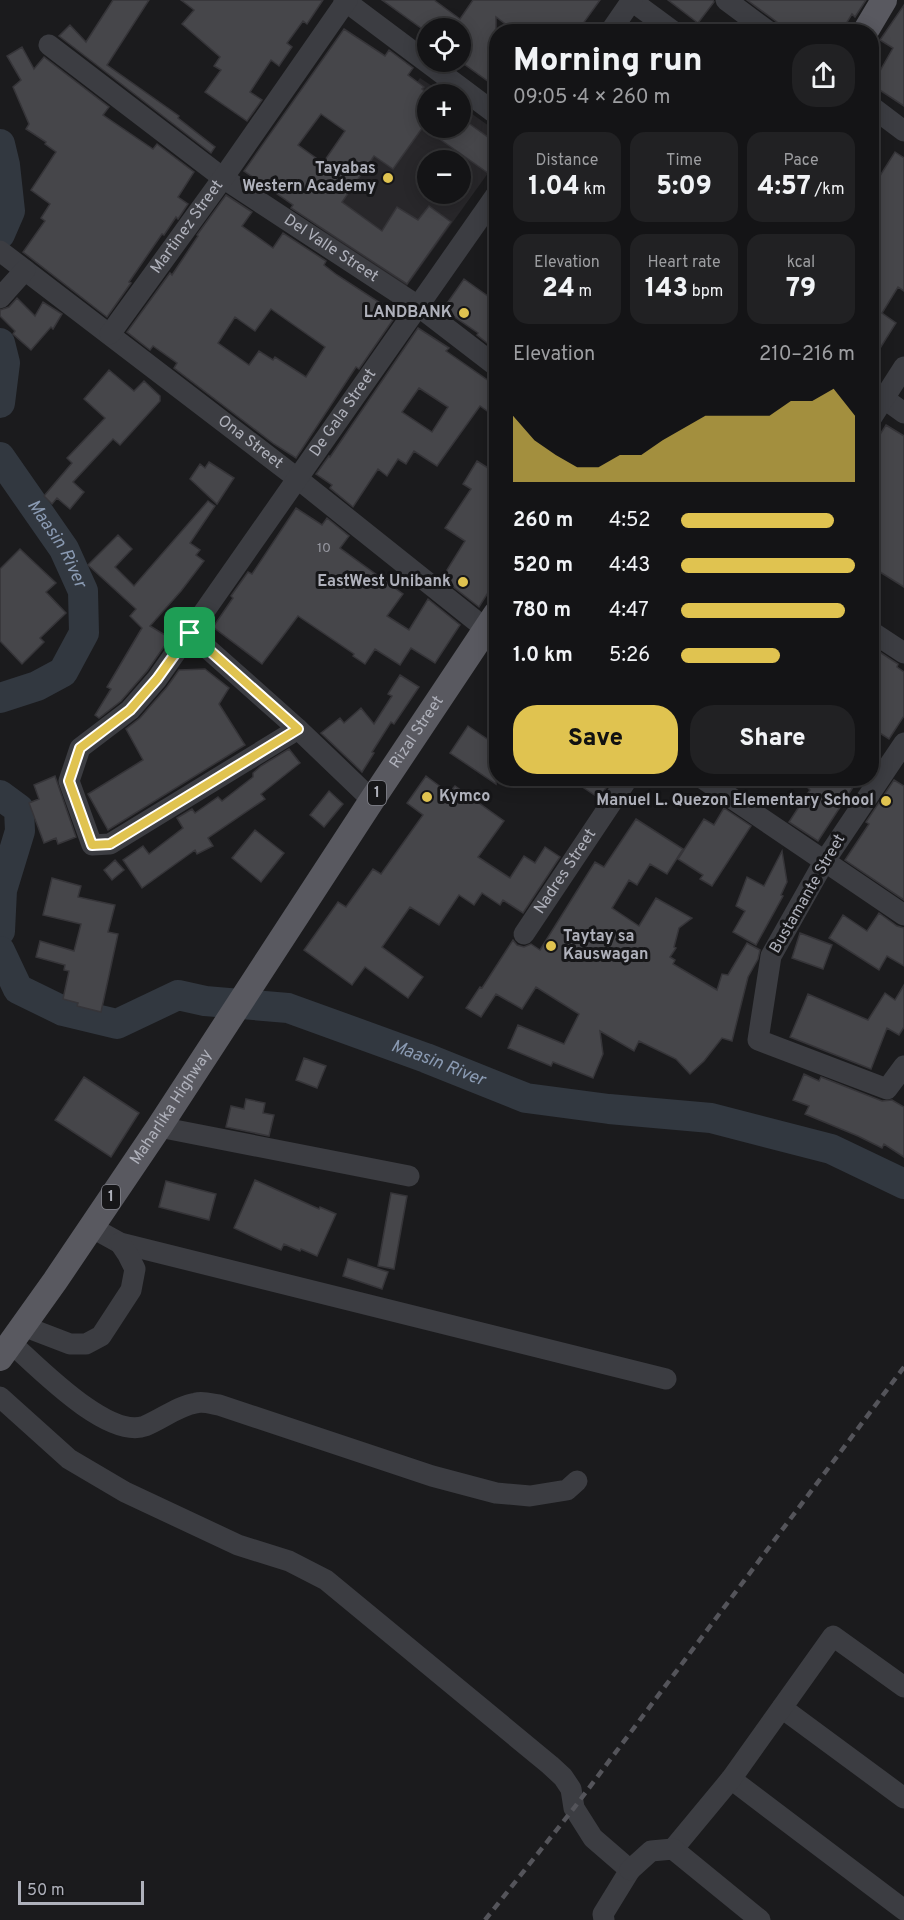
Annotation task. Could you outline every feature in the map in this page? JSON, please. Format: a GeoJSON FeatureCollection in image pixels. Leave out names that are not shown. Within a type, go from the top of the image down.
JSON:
{"type":"FeatureCollection","features":[{"type":"Feature","properties":{"kind":"main road"},"geometry":{"type":"LineString","coordinates":[[870,24],[884,0]]}},
{"type":"Feature","properties":{"kind":"main road","name":"Rizal Street"},"geometry":{"type":"LineString","coordinates":[[259,973],[372,800],[489,633]]}},
{"type":"Feature","properties":{"kind":"main road","name":"Maharlika Highway"},"geometry":{"type":"LineString","coordinates":[[11,1343],[159,1127],[259,973]]}},
{"type":"Feature","properties":{"kind":"street"},"geometry":{"type":"LineString","coordinates":[[345,0],[489,109]]}},
{"type":"Feature","properties":{"kind":"street","name":"Martinez Street"},"geometry":{"type":"LineString","coordinates":[[110,334],[223,178],[345,0]]}},
{"type":"Feature","properties":{"kind":"street"},"geometry":{"type":"LineString","coordinates":[[616,24],[632,0],[664,24]]}},
{"type":"Feature","properties":{"kind":"street"},"geometry":{"type":"LineString","coordinates":[[726,0],[758,24]]}},
{"type":"Feature","properties":{"kind":"street","name":"Del Valle Street"},"geometry":{"type":"LineString","coordinates":[[49,45],[223,178],[418,306],[489,361]]}},
{"type":"Feature","properties":{"kind":"street"},"geometry":{"type":"LineString","coordinates":[[879,112],[904,131]]}},
{"type":"Feature","properties":{"kind":"street","name":"De Gala Street"},"geometry":{"type":"LineString","coordinates":[[298,729],[110,844],[92,845],[69,781],[80,748],[130,710],[157,679],[489,205]]}},
{"type":"Feature","properties":{"kind":"street","name":"Ona Street"},"geometry":{"type":"LineString","coordinates":[[1,252],[489,624]]}},
{"type":"Feature","properties":{"kind":"street"},"geometry":{"type":"LineString","coordinates":[[0,298],[25,270]]}},
{"type":"Feature","properties":{"kind":"street"},"geometry":{"type":"LineString","coordinates":[[879,394],[904,367]]}},
{"type":"Feature","properties":{"kind":"street"},"geometry":{"type":"LineString","coordinates":[[879,396],[904,413]]}},
{"type":"Feature","properties":{"kind":"street"},"geometry":{"type":"LineString","coordinates":[[190,633],[298,729],[372,800]]}},
{"type":"Feature","properties":{"kind":"street"},"geometry":{"type":"LineString","coordinates":[[879,637],[904,653]]}},
{"type":"Feature","properties":{"kind":"street","name":"Bustamante Street"},"geometry":{"type":"LineString","coordinates":[[879,780],[904,743]]}},
{"type":"Feature","properties":{"kind":"street","name":"Nadres Street"},"geometry":{"type":"LineString","coordinates":[[524,934],[623,786]]}},
{"type":"Feature","properties":{"kind":"street"},"geometry":{"type":"LineString","coordinates":[[714,786],[904,915]]}},
{"type":"Feature","properties":{"kind":"street","name":"Bustamante Street"},"geometry":{"type":"LineString","coordinates":[[875,786],[824,862],[771,956],[758,1040],[887,1089],[904,1066]]}},
{"type":"Feature","properties":{"kind":"street"},"geometry":{"type":"LineString","coordinates":[[159,1127],[409,1176]]}},
{"type":"Feature","properties":{"kind":"street"},"geometry":{"type":"LineString","coordinates":[[91,1227],[120,1243],[666,1379]]}},
{"type":"Feature","properties":{"kind":"street"},"geometry":{"type":"LineString","coordinates":[[11,1343],[86,1344],[101,1336],[131,1290],[135,1269],[120,1243]]}},
{"type":"Feature","properties":{"kind":"street"},"geometry":{"type":"LineString","coordinates":[[11,1343],[98,1417],[125,1428],[143,1427],[197,1402],[219,1405],[432,1476],[496,1493],[530,1496],[567,1490],[577,1481]]}},
{"type":"Feature","properties":{"kind":"street"},"geometry":{"type":"LineString","coordinates":[[0,1397],[69,1459],[124,1492],[238,1545],[289,1561],[326,1580],[563,1777],[571,1789],[574,1808],[593,1838],[630,1869]]}},
{"type":"Feature","properties":{"kind":"street"},"geometry":{"type":"LineString","coordinates":[[673,1849],[731,1779],[833,1636],[904,1687]]}},
{"type":"Feature","properties":{"kind":"street"},"geometry":{"type":"LineString","coordinates":[[782,1708],[904,1798]]}},
{"type":"Feature","properties":{"kind":"street"},"geometry":{"type":"LineString","coordinates":[[731,1779],[904,1910]]}},
{"type":"Feature","properties":{"kind":"street"},"geometry":{"type":"LineString","coordinates":[[604,1920],[603,1914],[630,1869],[651,1851],[673,1849],[760,1920]]}},
{"type":"Feature","properties":{"kind":"shaded area","name":"Tayabas Western Academy"},"geometry":{"type":"Polygon","coordinates":[[[420,78],[429,84],[417,84],[417,138],[471,138],[471,113],[489,126],[489,172],[471,197],[471,150],[417,150],[417,204],[466,204],[404,290],[314,224],[420,78]]]}},
{"type":"Feature","properties":{"kind":"building"},"geometry":{"type":"Polygon","coordinates":[[[113,0],[149,0],[107,65],[179,116],[178,118],[215,147],[211,153],[59,36],[70,25],[86,42],[113,0]]]}},
{"type":"Feature","properties":{"kind":"building"},"geometry":{"type":"Polygon","coordinates":[[[181,0],[323,0],[307,24],[303,21],[287,43],[292,47],[279,66],[271,60],[250,92],[262,100],[247,121],[205,92],[221,70],[214,66],[220,57],[182,24],[194,10],[181,0]]]}},
{"type":"Feature","properties":{"kind":"building"},"geometry":{"type":"Polygon","coordinates":[[[382,0],[434,0],[459,18],[417,18],[417,25],[382,0]]]}},
{"type":"Feature","properties":{"kind":"building"},"geometry":{"type":"Polygon","coordinates":[[[473,0],[600,0],[583,24],[505,24],[496,17],[496,24],[489,24],[489,82],[471,69],[471,18],[461,18],[473,0]]]}},
{"type":"Feature","properties":{"kind":"building"},"geometry":{"type":"Polygon","coordinates":[[[668,0],[713,0],[714,2],[698,23],[668,0]]]}},
{"type":"Feature","properties":{"kind":"building"},"geometry":{"type":"Polygon","coordinates":[[[747,0],[866,0],[855,17],[852,14],[846,24],[778,24],[747,0]]]}},
{"type":"Feature","properties":{"kind":"building"},"geometry":{"type":"Polygon","coordinates":[[[904,5],[904,106],[879,90],[879,73],[893,48],[880,40],[904,5]]]}},
{"type":"Feature","properties":{"kind":"building"},"geometry":{"type":"Polygon","coordinates":[[[344,29],[385,56],[389,50],[413,68],[408,75],[420,84],[417,84],[417,135],[393,169],[374,156],[342,202],[382,231],[397,207],[418,220],[429,206],[451,222],[407,284],[291,208],[293,205],[244,171],[344,29]],[[321,114],[298,145],[323,163],[345,131],[321,114]]]}},
{"type":"Feature","properties":{"kind":"building"},"geometry":{"type":"Polygon","coordinates":[[[22,47],[34,69],[44,57],[109,107],[103,115],[153,149],[157,144],[194,172],[178,197],[188,204],[178,219],[176,217],[164,235],[162,234],[107,317],[23,252],[45,221],[41,218],[50,204],[31,190],[56,152],[45,144],[46,142],[26,129],[29,124],[13,87],[21,80],[7,56],[22,47]]]}},
{"type":"Feature","properties":{"kind":"building"},"geometry":{"type":"Polygon","coordinates":[[[471,125],[489,138],[488,173],[471,161],[471,150],[455,150],[438,138],[471,138],[471,125]]]}},
{"type":"Feature","properties":{"kind":"building"},"geometry":{"type":"Polygon","coordinates":[[[895,152],[904,158],[904,291],[898,287],[882,313],[896,323],[879,350],[879,177],[895,152]]]}},
{"type":"Feature","properties":{"kind":"building"},"geometry":{"type":"Polygon","coordinates":[[[226,195],[252,212],[242,226],[273,248],[283,233],[326,261],[324,265],[337,275],[397,314],[359,369],[356,367],[296,458],[174,368],[177,363],[153,346],[150,350],[127,332],[170,273],[172,275],[226,195]],[[271,309],[255,331],[235,317],[218,343],[249,365],[259,351],[273,360],[275,357],[306,377],[325,347],[271,309]]]}},
{"type":"Feature","properties":{"kind":"building"},"geometry":{"type":"Polygon","coordinates":[[[464,279],[489,297],[489,344],[477,335],[478,333],[443,309],[464,279]]]}},
{"type":"Feature","properties":{"kind":"building"},"geometry":{"type":"Polygon","coordinates":[[[17,298],[35,316],[43,302],[62,314],[53,329],[51,327],[31,350],[13,334],[15,331],[0,316],[0,310],[9,307],[17,298]]]}},
{"type":"Feature","properties":{"kind":"building"},"geometry":{"type":"Polygon","coordinates":[[[418,328],[449,348],[446,351],[489,381],[489,412],[480,406],[437,466],[414,451],[406,464],[398,459],[387,476],[378,469],[353,507],[330,488],[332,485],[316,474],[418,328]],[[419,388],[402,412],[432,432],[448,407],[419,388]]]}},
{"type":"Feature","properties":{"kind":"building"},"geometry":{"type":"Polygon","coordinates":[[[109,370],[134,391],[144,381],[160,396],[160,401],[120,445],[113,439],[73,482],[84,492],[70,509],[57,498],[52,504],[44,496],[72,463],[67,458],[105,418],[84,399],[109,370]]]}},
{"type":"Feature","properties":{"kind":"building"},"geometry":{"type":"Polygon","coordinates":[[[886,425],[904,436],[904,587],[879,571],[879,436],[886,425]]]}},
{"type":"Feature","properties":{"kind":"building"},"geometry":{"type":"Polygon","coordinates":[[[477,461],[489,469],[489,591],[479,607],[442,578],[465,541],[445,528],[471,489],[463,484],[477,461]]]}},
{"type":"Feature","properties":{"kind":"building"},"geometry":{"type":"Polygon","coordinates":[[[209,462],[234,478],[217,504],[190,479],[200,464],[205,468],[209,462]]]}},
{"type":"Feature","properties":{"kind":"building"},"geometry":{"type":"Polygon","coordinates":[[[208,501],[215,506],[190,543],[200,550],[196,555],[204,561],[150,626],[170,638],[147,671],[121,701],[99,718],[95,715],[111,689],[107,687],[142,628],[130,616],[136,609],[88,565],[118,535],[132,549],[115,567],[134,586],[208,501]]]}},
{"type":"Feature","properties":{"kind":"building"},"geometry":{"type":"Polygon","coordinates":[[[296,508],[322,525],[327,518],[349,536],[340,548],[403,594],[387,616],[409,630],[428,599],[460,625],[435,663],[411,648],[400,665],[375,649],[365,664],[298,616],[262,664],[213,627],[233,598],[231,596],[248,572],[252,574],[296,508]]]}},
{"type":"Feature","properties":{"kind":"building"},"geometry":{"type":"Polygon","coordinates":[[[20,549],[56,583],[46,592],[66,613],[40,638],[44,642],[22,664],[0,641],[0,569],[20,549]]]}},
{"type":"Feature","properties":{"kind":"building"},"geometry":{"type":"Polygon","coordinates":[[[879,652],[898,664],[897,667],[904,672],[904,716],[889,739],[879,733],[879,652]]]}},
{"type":"Feature","properties":{"kind":"building"},"geometry":{"type":"Polygon","coordinates":[[[205,669],[229,688],[219,704],[245,745],[108,830],[88,794],[143,760],[126,729],[140,718],[179,670],[205,669]]]}},
{"type":"Feature","properties":{"kind":"building"},"geometry":{"type":"Polygon","coordinates":[[[400,675],[419,687],[394,724],[391,722],[362,772],[321,733],[340,718],[344,723],[361,708],[374,724],[392,696],[388,694],[400,675]]]}},
{"type":"Feature","properties":{"kind":"building"},"geometry":{"type":"Polygon","coordinates":[[[468,726],[489,740],[489,779],[450,753],[468,726]]]}},
{"type":"Feature","properties":{"kind":"building"},"geometry":{"type":"Polygon","coordinates":[[[289,749],[300,763],[261,794],[265,799],[208,838],[213,846],[197,854],[195,850],[142,888],[123,860],[143,846],[149,854],[183,828],[177,818],[192,809],[195,813],[218,797],[222,801],[253,777],[253,773],[261,766],[289,749]]]}},
{"type":"Feature","properties":{"kind":"building"},"geometry":{"type":"Polygon","coordinates":[[[55,776],[76,837],[58,844],[56,838],[44,843],[29,803],[39,799],[34,785],[55,776]]]}},
{"type":"Feature","properties":{"kind":"building"},"geometry":{"type":"Polygon","coordinates":[[[426,776],[449,793],[455,786],[504,821],[478,857],[510,878],[524,856],[535,863],[545,847],[560,857],[523,913],[503,900],[500,905],[482,893],[474,905],[459,895],[439,925],[410,907],[382,947],[423,977],[408,998],[365,967],[352,985],[304,950],[338,902],[346,907],[373,869],[381,874],[423,815],[407,803],[426,776]]]}},
{"type":"Feature","properties":{"kind":"building","name":"Manuel L. Quezon Elementary School"},"geometry":{"type":"Polygon","coordinates":[[[894,780],[904,786],[904,900],[845,860],[869,824],[866,822],[894,780]]]}},
{"type":"Feature","properties":{"kind":"building"},"geometry":{"type":"Polygon","coordinates":[[[581,786],[607,786],[599,798],[581,786]]]}},
{"type":"Feature","properties":{"kind":"building"},"geometry":{"type":"Polygon","coordinates":[[[809,786],[854,786],[818,841],[789,822],[810,790],[809,786]]]}},
{"type":"Feature","properties":{"kind":"building"},"geometry":{"type":"Polygon","coordinates":[[[329,791],[343,804],[324,827],[310,815],[329,791]]]}},
{"type":"Feature","properties":{"kind":"building"},"geometry":{"type":"Polygon","coordinates":[[[724,808],[751,826],[712,886],[700,879],[703,875],[678,859],[704,819],[714,825],[724,808]]]}},
{"type":"Feature","properties":{"kind":"building"},"geometry":{"type":"Polygon","coordinates":[[[636,819],[683,849],[667,874],[650,864],[637,885],[629,880],[612,908],[639,926],[656,898],[692,918],[679,928],[674,947],[676,948],[670,957],[675,960],[673,964],[717,990],[722,974],[728,975],[747,943],[760,950],[758,959],[748,977],[732,1041],[722,1038],[704,1061],[690,1074],[676,1059],[639,1041],[634,1051],[600,1031],[603,1054],[593,1078],[553,1062],[551,1066],[508,1048],[518,1025],[564,1044],[579,1014],[536,987],[522,1009],[496,994],[481,1017],[466,1008],[513,940],[517,945],[524,947],[531,944],[540,950],[595,862],[604,867],[636,819]]]}},
{"type":"Feature","properties":{"kind":"building"},"geometry":{"type":"Polygon","coordinates":[[[255,830],[284,853],[261,882],[232,858],[255,830]]]}},
{"type":"Feature","properties":{"kind":"building"},"geometry":{"type":"Polygon","coordinates":[[[782,851],[787,882],[781,895],[783,896],[756,945],[733,932],[745,911],[736,906],[747,877],[764,886],[782,851]]]}},
{"type":"Feature","properties":{"kind":"building"},"geometry":{"type":"Polygon","coordinates":[[[115,860],[124,870],[112,880],[104,870],[115,860]]]}},
{"type":"Feature","properties":{"kind":"building"},"geometry":{"type":"Polygon","coordinates":[[[52,878],[81,886],[78,897],[115,905],[108,932],[118,934],[101,1012],[77,1006],[78,1003],[63,999],[69,971],[64,970],[65,965],[36,957],[40,941],[74,951],[81,924],[43,915],[52,878]]]}},
{"type":"Feature","properties":{"kind":"building"},"geometry":{"type":"Polygon","coordinates":[[[879,913],[897,926],[904,928],[904,966],[887,956],[879,970],[829,938],[843,915],[867,931],[879,913]]]}},
{"type":"Feature","properties":{"kind":"building"},"geometry":{"type":"Polygon","coordinates":[[[800,933],[832,945],[823,969],[792,958],[800,933]]]}},
{"type":"Feature","properties":{"kind":"building"},"geometry":{"type":"Polygon","coordinates":[[[904,985],[904,1027],[899,1035],[887,1028],[871,1069],[790,1037],[808,994],[868,1020],[885,993],[895,1000],[904,985]]]}},
{"type":"Feature","properties":{"kind":"building"},"geometry":{"type":"Polygon","coordinates":[[[304,1058],[326,1066],[317,1088],[296,1080],[304,1058]]]}},
{"type":"Feature","properties":{"kind":"building"},"geometry":{"type":"Polygon","coordinates":[[[804,1074],[819,1081],[821,1077],[882,1101],[892,1100],[904,1107],[904,1157],[884,1144],[882,1148],[805,1114],[809,1106],[793,1100],[804,1074]]]}},
{"type":"Feature","properties":{"kind":"building"},"geometry":{"type":"Polygon","coordinates":[[[84,1077],[139,1113],[111,1157],[55,1120],[84,1077]]]}},
{"type":"Feature","properties":{"kind":"building"},"geometry":{"type":"Polygon","coordinates":[[[246,1099],[265,1103],[263,1113],[274,1115],[269,1136],[226,1127],[231,1106],[244,1109],[246,1099]]]}},
{"type":"Feature","properties":{"kind":"building"},"geometry":{"type":"Polygon","coordinates":[[[255,1180],[319,1209],[320,1207],[336,1214],[317,1256],[284,1244],[281,1250],[234,1228],[255,1180]]]}},
{"type":"Feature","properties":{"kind":"building"},"geometry":{"type":"Polygon","coordinates":[[[166,1181],[216,1194],[209,1220],[159,1207],[166,1181]]]}},
{"type":"Feature","properties":{"kind":"building"},"geometry":{"type":"Polygon","coordinates":[[[391,1193],[407,1196],[394,1269],[378,1266],[391,1193]]]}},
{"type":"Feature","properties":{"kind":"building"},"geometry":{"type":"Polygon","coordinates":[[[348,1259],[388,1272],[382,1289],[343,1276],[348,1259]]]}},
{"type":"Feature","properties":{"kind":"waterway"},"geometry":{"type":"LineString","coordinates":[[0,144],[5,165],[10,211],[0,234]]}},
{"type":"Feature","properties":{"kind":"waterway","name":"Maasin River"},"geometry":{"type":"LineString","coordinates":[[0,343],[5,363],[0,403]]}},
{"type":"Feature","properties":{"kind":"waterway","name":"Maasin River"},"geometry":{"type":"LineString","coordinates":[[0,457],[64,549],[83,591],[84,633],[63,672],[37,686],[0,698]]}},
{"type":"Feature","properties":{"kind":"waterway","name":"Maasin River"},"geometry":{"type":"LineString","coordinates":[[0,795],[19,809],[20,831],[2,890],[0,931]]}},
{"type":"Feature","properties":{"kind":"waterway","name":"Maasin River"},"geometry":{"type":"LineString","coordinates":[[0,951],[18,989],[63,1011],[117,1024],[178,995],[205,1001],[288,1008],[426,1058],[526,1098],[609,1109],[711,1118],[831,1149],[904,1184]]}},
{"type":"Feature","properties":{"kind":"railway"},"geometry":{"type":"LineString","coordinates":[[485,1920],[574,1808],[904,1367]]}},
{"type":"Feature","properties":{"kind":"place","name":"Tayabas Western Academy"},"geometry":{"type":"Point","coordinates":[388,178]}},
{"type":"Feature","properties":{"kind":"place","name":"LANDBANK"},"geometry":{"type":"Point","coordinates":[464,313]}},
{"type":"Feature","properties":{"kind":"place","name":"EastWest Unibank"},"geometry":{"type":"Point","coordinates":[463,582]}},
{"type":"Feature","properties":{"kind":"place","name":"Kymco"},"geometry":{"type":"Point","coordinates":[427,797]}},
{"type":"Feature","properties":{"kind":"place","name":"Manuel L. Quezon Elementary School"},"geometry":{"type":"Point","coordinates":[886,801]}},
{"type":"Feature","properties":{"kind":"place","name":"Taytay sa Kauswagan"},"geometry":{"type":"Point","coordinates":[551,946]}},
{"type":"Feature","properties":{"kind":"route"},"geometry":{"type":"LineString","coordinates":[[190,633],[298,729],[110,844],[92,845],[69,781],[80,748],[130,710],[157,679],[190,633]]}}]}
